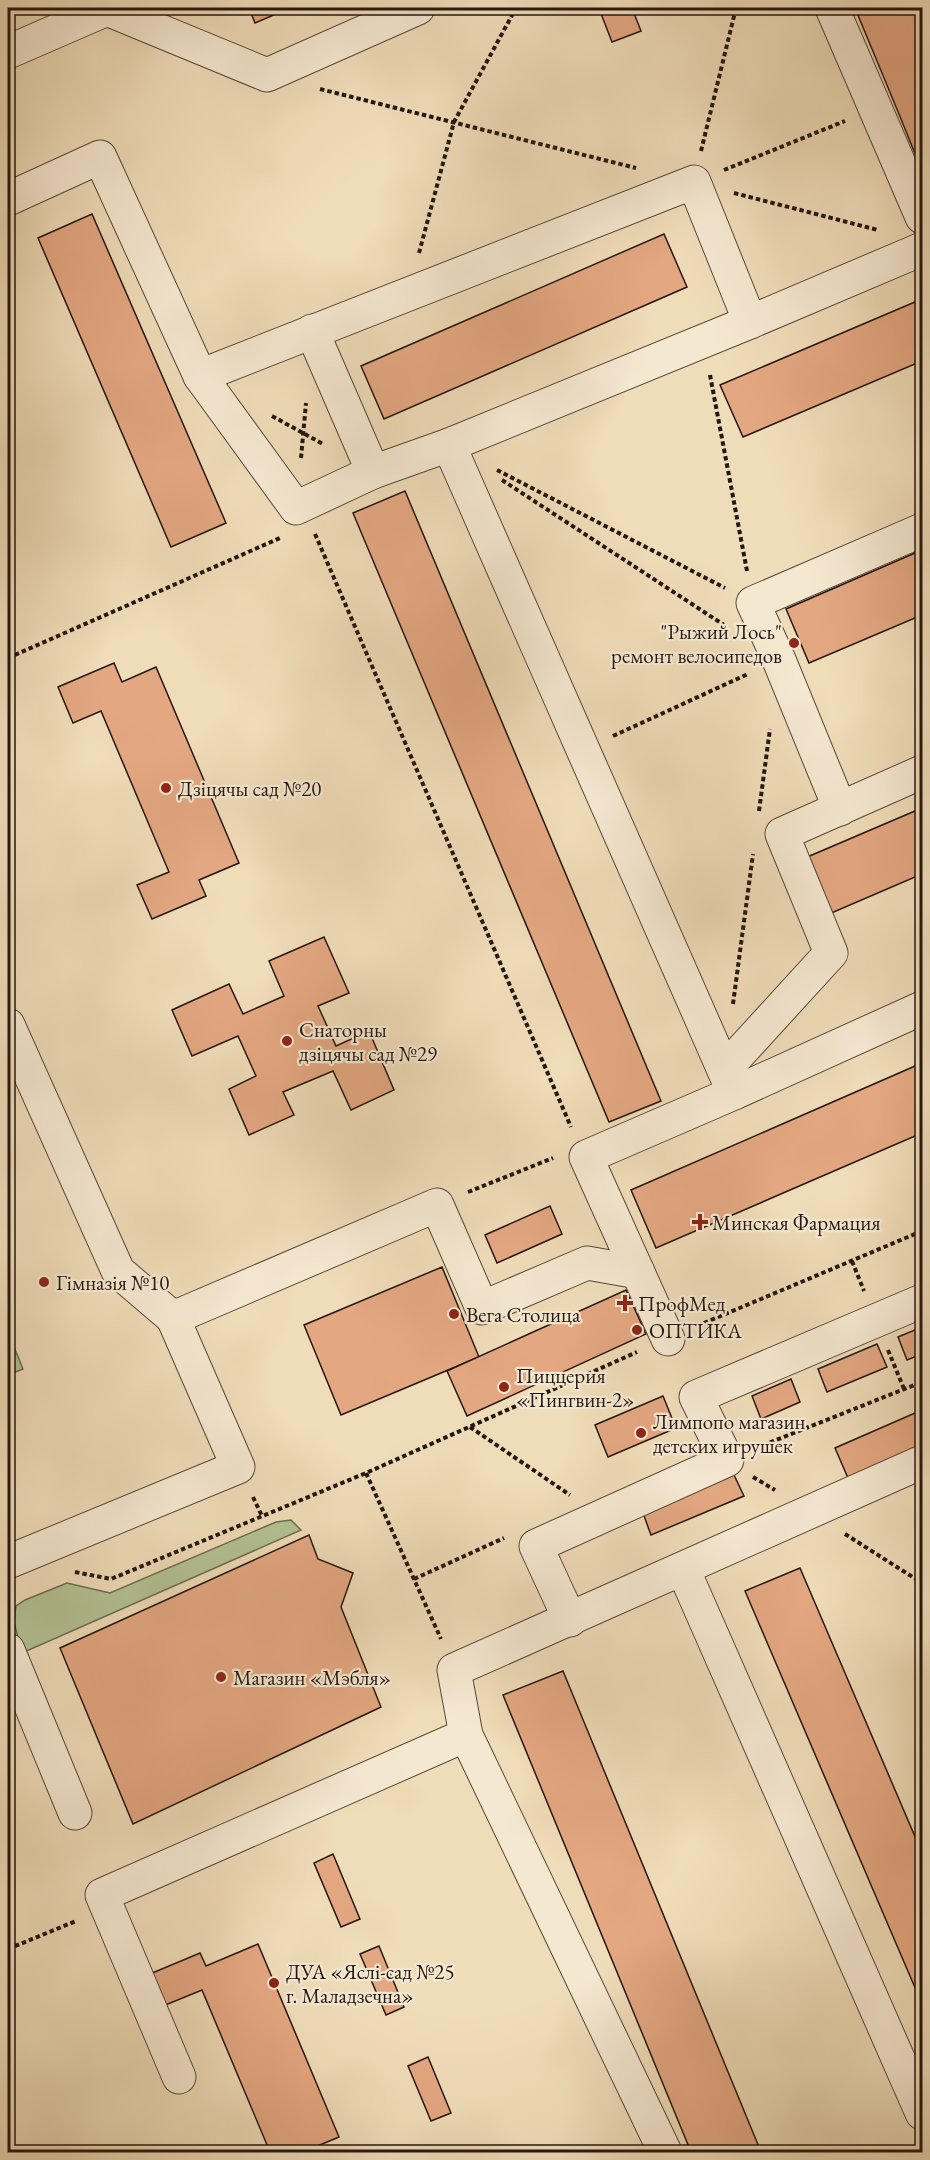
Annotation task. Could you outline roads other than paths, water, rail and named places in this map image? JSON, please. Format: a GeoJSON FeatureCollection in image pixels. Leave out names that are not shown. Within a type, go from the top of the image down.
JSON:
{"type":"FeatureCollection","features":[{"type":"Feature","properties":{"kind":"lane"},"geometry":{"type":"LineString","coordinates":[[8,52],[107,9],[267,75],[418,8]]}},
{"type":"Feature","properties":{"kind":"lane"},"geometry":{"type":"LineString","coordinates":[[832,8],[922,217]]}},
{"type":"Feature","properties":{"kind":"lane"},"geometry":{"type":"LineString","coordinates":[[8,199],[100,157],[200,376],[303,516],[374,472],[449,445],[922,249]]}},
{"type":"Feature","properties":{"kind":"lane"},"geometry":{"type":"LineString","coordinates":[[200,376],[694,182],[750,322]]}},
{"type":"Feature","properties":{"kind":"lane"},"geometry":{"type":"LineString","coordinates":[[312,331],[374,472]]}},
{"type":"Feature","properties":{"kind":"lane"},"geometry":{"type":"LineString","coordinates":[[449,445],[729,1082]]}},
{"type":"Feature","properties":{"kind":"lane"},"geometry":{"type":"LineString","coordinates":[[840,809],[753,603],[922,530]]}},
{"type":"Feature","properties":{"kind":"lane"},"geometry":{"type":"LineString","coordinates":[[729,1082],[831,953],[782,834],[922,771]]}},
{"type":"Feature","properties":{"kind":"lane"},"geometry":{"type":"LineString","coordinates":[[668,1339],[583,1152],[729,1082],[922,1008]]}},
{"type":"Feature","properties":{"kind":"lane"},"geometry":{"type":"LineString","coordinates":[[8,1025],[118,1271],[173,1318],[238,1467],[8,1562]]}},
{"type":"Feature","properties":{"kind":"lane"},"geometry":{"type":"LineString","coordinates":[[173,1318],[437,1205],[482,1308],[587,1263],[638,1272]]}},
{"type":"Feature","properties":{"kind":"lane"},"geometry":{"type":"LineString","coordinates":[[570,1620],[536,1546],[727,1460],[696,1398],[922,1301]]}},
{"type":"Feature","properties":{"kind":"lane"},"geometry":{"type":"LineString","coordinates":[[665,2152],[466,1736],[454,1670],[922,1462]]}},
{"type":"Feature","properties":{"kind":"lane"},"geometry":{"type":"LineString","coordinates":[[684,1569],[922,2113]]}},
{"type":"Feature","properties":{"kind":"lane"},"geometry":{"type":"LineString","coordinates":[[8,1650],[75,1813]]}},
{"type":"Feature","properties":{"kind":"lane"},"geometry":{"type":"LineString","coordinates":[[179,2077],[102,1895],[466,1736]]}},
{"type":"Feature","properties":{"kind":"place","name":"\"Рыжий Лось\" ремонт велосипедов"},"geometry":{"type":"Point","coordinates":[794,643]}},
{"type":"Feature","properties":{"kind":"place","name":"Дзіцячы сад №20"},"geometry":{"type":"Point","coordinates":[166,788]}},
{"type":"Feature","properties":{"kind":"place","name":"Снаторны дзіцячы сад №29"},"geometry":{"type":"Point","coordinates":[287,1041]}},
{"type":"Feature","properties":{"kind":"place","name":"Минская Фармация"},"geometry":{"type":"Point","coordinates":[700,1222]}},
{"type":"Feature","properties":{"kind":"place","name":"Гімназія №10"},"geometry":{"type":"Point","coordinates":[44,1282]}},
{"type":"Feature","properties":{"kind":"place","name":"ПрофМед"},"geometry":{"type":"Point","coordinates":[625,1303]}},
{"type":"Feature","properties":{"kind":"place","name":"Вега Столица"},"geometry":{"type":"Point","coordinates":[454,1314]}},
{"type":"Feature","properties":{"kind":"place","name":"ОПТИКА"},"geometry":{"type":"Point","coordinates":[637,1330]}},
{"type":"Feature","properties":{"kind":"place","name":"Пиццерия «Пингвин-2»"},"geometry":{"type":"Point","coordinates":[504,1387]}},
{"type":"Feature","properties":{"kind":"place","name":"Лимпопо магазин детских игрушек"},"geometry":{"type":"Point","coordinates":[641,1433]}},
{"type":"Feature","properties":{"kind":"place","name":"Магазин «Мэбля»"},"geometry":{"type":"Point","coordinates":[221,1677]}},
{"type":"Feature","properties":{"kind":"place","name":"ДУА «Яслі-сад №25 г. Маладзечна»"},"geometry":{"type":"Point","coordinates":[274,1983]}}]}
